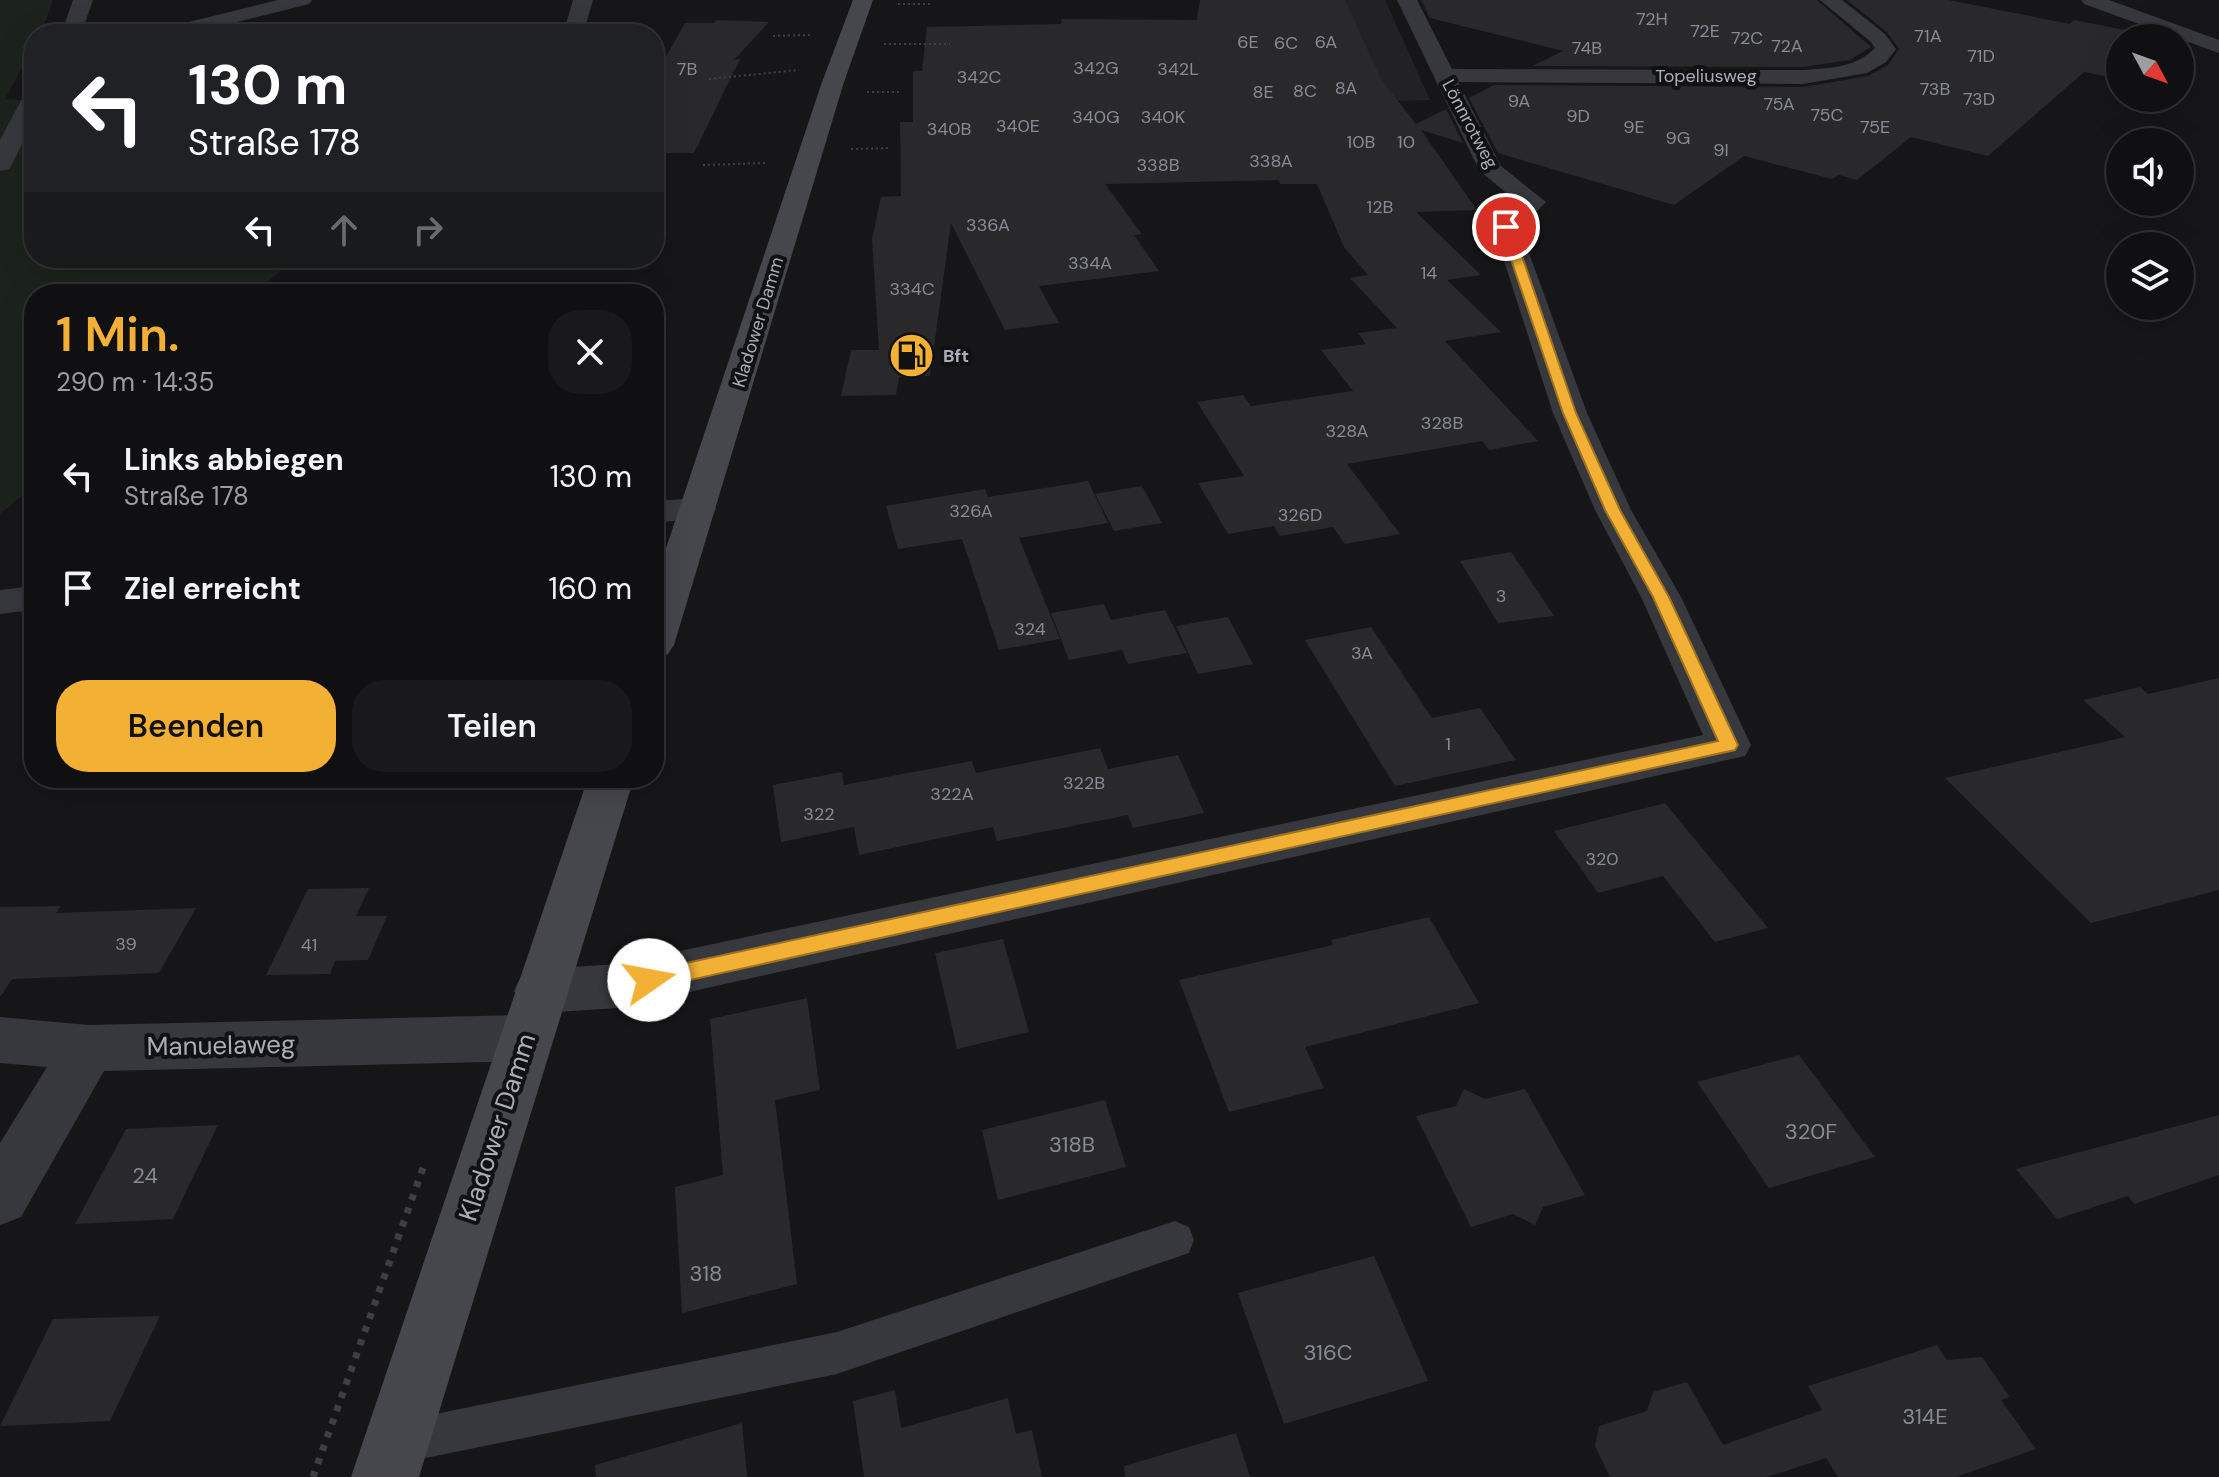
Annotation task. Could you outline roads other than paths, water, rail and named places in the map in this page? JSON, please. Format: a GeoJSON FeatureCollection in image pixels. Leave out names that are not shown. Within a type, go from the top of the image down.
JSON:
{"type":"FeatureCollection","features":[{"type":"Feature","properties":{"kind":"main road","name":"Kladower Damm"},"geometry":{"type":"LineString","coordinates":[[664,614],[833,82],[874,2]]}},
{"type":"Feature","properties":{"kind":"main road","name":"Kladower Damm"},"geometry":{"type":"LineString","coordinates":[[390,1460],[608,788]]}},
{"type":"Feature","properties":{"kind":"street"},"geometry":{"type":"LineString","coordinates":[[75,24],[83,0]]}},
{"type":"Feature","properties":{"kind":"street"},"geometry":{"type":"LineString","coordinates":[[204,24],[302,0]]}},
{"type":"Feature","properties":{"kind":"street"},"geometry":{"type":"LineString","coordinates":[[576,24],[583,0]]}},
{"type":"Feature","properties":{"kind":"street","name":"Lönnrotweg"},"geometry":{"type":"LineString","coordinates":[[1407,0],[1491,170],[1533,202],[1506,227]]}},
{"type":"Feature","properties":{"kind":"street","name":"Topeliusweg"},"geometry":{"type":"LineString","coordinates":[[1443,75],[1803,77],[1846,73],[1878,59],[1886,49],[1878,38],[1830,0]]}},
{"type":"Feature","properties":{"kind":"street"},"geometry":{"type":"LineString","coordinates":[[2091,0],[2219,47]]}},
{"type":"Feature","properties":{"kind":"street"},"geometry":{"type":"LineString","coordinates":[[0,164],[24,117]]}},
{"type":"Feature","properties":{"kind":"street","name":"Manuelaweg"},"geometry":{"type":"LineString","coordinates":[[0,1040],[88,1048],[533,1015],[618,986],[1729,745],[1661,597],[1613,510],[1575,426],[1506,227]]}},
{"type":"Feature","properties":{"kind":"street"},"geometry":{"type":"LineString","coordinates":[[664,511],[698,509]]}},
{"type":"Feature","properties":{"kind":"street"},"geometry":{"type":"LineString","coordinates":[[0,602],[24,599]]}},
{"type":"Feature","properties":{"kind":"street"},"geometry":{"type":"LineString","coordinates":[[0,1197],[88,1048]]}},
{"type":"Feature","properties":{"kind":"lane"},"geometry":{"type":"LineString","coordinates":[[390,1460],[837,1353],[1175,1240]]}},
{"type":"Feature","properties":{"kind":"place","name":"Bft"},"geometry":{"type":"Point","coordinates":[912,356]}}]}
